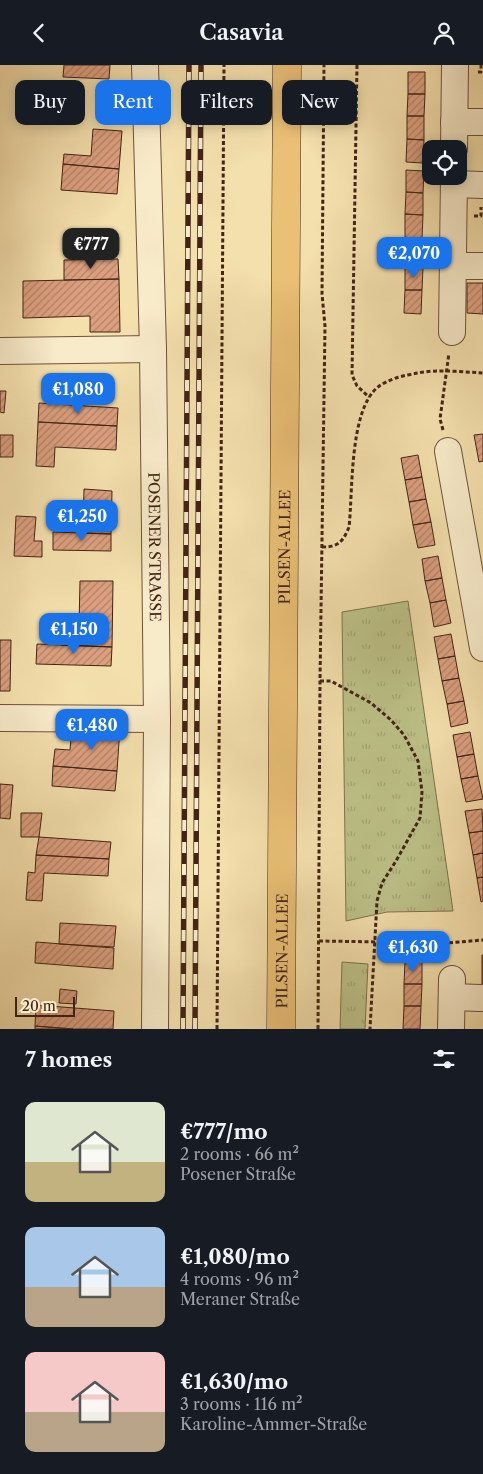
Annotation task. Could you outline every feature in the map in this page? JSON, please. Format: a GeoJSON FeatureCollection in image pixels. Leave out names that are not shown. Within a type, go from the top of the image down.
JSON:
{"type":"FeatureCollection","features":[{"type":"Feature","properties":{"kind":"main road","name":"PILSEN-ALLEE"},"geometry":{"type":"LineString","coordinates":[[281,1029],[287,65]]}},
{"type":"Feature","properties":{"kind":"street","name":"POSENER STRASSE"},"geometry":{"type":"LineString","coordinates":[[145,65],[153,349],[157,719],[154,1029]]}},
{"type":"Feature","properties":{"kind":"street"},"geometry":{"type":"LineString","coordinates":[[454,140],[455,65]]}},
{"type":"Feature","properties":{"kind":"street"},"geometry":{"type":"LineString","coordinates":[[454,122],[483,122]]}},
{"type":"Feature","properties":{"kind":"street"},"geometry":{"type":"LineString","coordinates":[[467,182],[482,185]]}},
{"type":"Feature","properties":{"kind":"street"},"geometry":{"type":"LineString","coordinates":[[452,332],[454,185]]}},
{"type":"Feature","properties":{"kind":"street"},"geometry":{"type":"LineString","coordinates":[[453,266],[483,266]]}},
{"type":"Feature","properties":{"kind":"street"},"geometry":{"type":"LineString","coordinates":[[0,351],[153,349]]}},
{"type":"Feature","properties":{"kind":"street"},"geometry":{"type":"LineString","coordinates":[[448,451],[476,565],[482,636]]}},
{"type":"Feature","properties":{"kind":"street"},"geometry":{"type":"LineString","coordinates":[[0,718],[157,719]]}},
{"type":"Feature","properties":{"kind":"street"},"geometry":{"type":"LineString","coordinates":[[452,1029],[452,988],[480,998]]}},
{"type":"Feature","properties":{"kind":"path"},"geometry":{"type":"LineString","coordinates":[[217,1029],[224,65]]}},
{"type":"Feature","properties":{"kind":"path"},"geometry":{"type":"LineString","coordinates":[[318,1029],[325,326],[322,293],[324,65]]}},
{"type":"Feature","properties":{"kind":"path"},"geometry":{"type":"LineString","coordinates":[[357,65],[352,375],[357,386],[369,397]]}},
{"type":"Feature","properties":{"kind":"path"},"geometry":{"type":"LineString","coordinates":[[448,451],[440,419],[452,332]]}},
{"type":"Feature","properties":{"kind":"path"},"geometry":{"type":"LineString","coordinates":[[322,547],[332,547],[344,539],[349,527],[358,422],[369,397],[378,387],[390,381],[418,373],[483,373]]}},
{"type":"Feature","properties":{"kind":"path"},"geometry":{"type":"LineString","coordinates":[[320,681],[331,681],[371,703],[391,720],[404,735],[418,761],[422,792],[420,818],[382,883],[377,901],[370,1029]]}},
{"type":"Feature","properties":{"kind":"path"},"geometry":{"type":"LineString","coordinates":[[319,941],[446,943],[483,940]]}},
{"type":"Feature","properties":{"kind":"green space"},"geometry":{"type":"Polygon","coordinates":[[[408,601],[453,911],[387,912],[346,921],[342,612],[408,601]]]}},
{"type":"Feature","properties":{"kind":"green space"},"geometry":{"type":"Polygon","coordinates":[[[342,962],[368,964],[365,1029],[340,1029],[342,962]]]}},
{"type":"Feature","properties":{"kind":"building"},"geometry":{"type":"Polygon","coordinates":[[[64,65],[110,65],[109,79],[63,77],[64,65]]]}},
{"type":"Feature","properties":{"kind":"building"},"geometry":{"type":"Polygon","coordinates":[[[408,72],[425,72],[425,94],[408,94],[408,72]]]}},
{"type":"Feature","properties":{"kind":"building"},"geometry":{"type":"Polygon","coordinates":[[[408,94],[425,94],[424,116],[407,116],[408,94]]]}},
{"type":"Feature","properties":{"kind":"building"},"geometry":{"type":"Polygon","coordinates":[[[407,116],[424,116],[424,140],[407,139],[407,116]]]}},
{"type":"Feature","properties":{"kind":"building"},"geometry":{"type":"Polygon","coordinates":[[[93,129],[122,131],[119,169],[63,164],[64,154],[91,156],[93,129]]]}},
{"type":"Feature","properties":{"kind":"building"},"geometry":{"type":"Polygon","coordinates":[[[407,139],[424,140],[422,140],[422,163],[406,162],[407,139]]]}},
{"type":"Feature","properties":{"kind":"building"},"geometry":{"type":"Polygon","coordinates":[[[63,164],[119,169],[117,194],[61,190],[63,164]]]}},
{"type":"Feature","properties":{"kind":"building"},"geometry":{"type":"Polygon","coordinates":[[[406,170],[422,171],[423,193],[406,192],[406,170]]]}},
{"type":"Feature","properties":{"kind":"building"},"geometry":{"type":"Polygon","coordinates":[[[406,192],[423,193],[423,215],[405,214],[406,192]]]}},
{"type":"Feature","properties":{"kind":"building"},"geometry":{"type":"Polygon","coordinates":[[[405,214],[423,215],[422,239],[405,239],[405,214]]]}},
{"type":"Feature","properties":{"kind":"building"},"geometry":{"type":"Polygon","coordinates":[[[406,245],[423,246],[423,268],[405,268],[406,245]]]}},
{"type":"Feature","properties":{"kind":"building"},"geometry":{"type":"Polygon","coordinates":[[[118,259],[119,279],[64,280],[64,260],[118,259]]]}},
{"type":"Feature","properties":{"kind":"building"},"geometry":{"type":"Polygon","coordinates":[[[405,268],[423,268],[422,290],[405,290],[405,268]]]}},
{"type":"Feature","properties":{"kind":"building"},"geometry":{"type":"Polygon","coordinates":[[[119,279],[120,332],[90,332],[90,316],[23,318],[23,281],[119,279]]]}},
{"type":"Feature","properties":{"kind":"building"},"geometry":{"type":"Polygon","coordinates":[[[467,283],[483,283],[483,314],[467,313],[467,283]]]}},
{"type":"Feature","properties":{"kind":"building"},"geometry":{"type":"Polygon","coordinates":[[[405,290],[422,290],[421,314],[404,313],[405,290]]]}},
{"type":"Feature","properties":{"kind":"building"},"geometry":{"type":"Polygon","coordinates":[[[0,391],[6,391],[4,413],[0,412],[0,391]]]}},
{"type":"Feature","properties":{"kind":"building"},"geometry":{"type":"Polygon","coordinates":[[[39,403],[118,408],[117,426],[38,422],[39,403]]]}},
{"type":"Feature","properties":{"kind":"building"},"geometry":{"type":"Polygon","coordinates":[[[38,422],[117,426],[116,450],[55,447],[54,467],[36,466],[38,422]]]}},
{"type":"Feature","properties":{"kind":"building"},"geometry":{"type":"Polygon","coordinates":[[[483,434],[483,461],[479,462],[474,435],[483,434]]]}},
{"type":"Feature","properties":{"kind":"building"},"geometry":{"type":"Polygon","coordinates":[[[0,435],[13,435],[13,457],[0,457],[0,435]]]}},
{"type":"Feature","properties":{"kind":"building"},"geometry":{"type":"Polygon","coordinates":[[[418,455],[422,477],[405,480],[401,458],[418,455]]]}},
{"type":"Feature","properties":{"kind":"building"},"geometry":{"type":"Polygon","coordinates":[[[422,477],[426,499],[409,502],[405,480],[422,477]]]}},
{"type":"Feature","properties":{"kind":"building"},"geometry":{"type":"Polygon","coordinates":[[[84,489],[112,491],[111,534],[83,533],[84,489]]]}},
{"type":"Feature","properties":{"kind":"building"},"geometry":{"type":"Polygon","coordinates":[[[426,499],[431,522],[413,525],[409,502],[426,499]]]}},
{"type":"Feature","properties":{"kind":"building"},"geometry":{"type":"Polygon","coordinates":[[[16,516],[36,517],[34,541],[42,541],[42,557],[14,556],[16,516]]]}},
{"type":"Feature","properties":{"kind":"building"},"geometry":{"type":"Polygon","coordinates":[[[431,522],[435,545],[418,548],[413,525],[431,522]]]}},
{"type":"Feature","properties":{"kind":"building"},"geometry":{"type":"Polygon","coordinates":[[[53,532],[111,534],[111,551],[53,550],[53,532]]]}},
{"type":"Feature","properties":{"kind":"building"},"geometry":{"type":"Polygon","coordinates":[[[438,556],[442,578],[425,581],[422,559],[438,556]]]}},
{"type":"Feature","properties":{"kind":"building"},"geometry":{"type":"Polygon","coordinates":[[[442,578],[446,600],[430,603],[425,581],[442,578]]]}},
{"type":"Feature","properties":{"kind":"building"},"geometry":{"type":"Polygon","coordinates":[[[80,581],[113,581],[112,647],[61,645],[62,626],[79,626],[80,581]]]}},
{"type":"Feature","properties":{"kind":"building"},"geometry":{"type":"Polygon","coordinates":[[[446,600],[451,623],[434,627],[430,603],[446,600]]]}},
{"type":"Feature","properties":{"kind":"building"},"geometry":{"type":"Polygon","coordinates":[[[451,634],[455,656],[438,659],[434,637],[451,634]]]}},
{"type":"Feature","properties":{"kind":"building"},"geometry":{"type":"Polygon","coordinates":[[[0,640],[11,640],[10,691],[0,691],[0,640]]]}},
{"type":"Feature","properties":{"kind":"building"},"geometry":{"type":"Polygon","coordinates":[[[37,644],[112,647],[111,666],[36,664],[37,644]]]}},
{"type":"Feature","properties":{"kind":"building"},"geometry":{"type":"Polygon","coordinates":[[[455,656],[459,678],[442,681],[438,659],[455,656]]]}},
{"type":"Feature","properties":{"kind":"building"},"geometry":{"type":"Polygon","coordinates":[[[459,678],[464,701],[447,704],[442,681],[459,678]]]}},
{"type":"Feature","properties":{"kind":"building"},"geometry":{"type":"Polygon","coordinates":[[[464,701],[468,723],[451,727],[447,704],[464,701]]]}},
{"type":"Feature","properties":{"kind":"building"},"geometry":{"type":"Polygon","coordinates":[[[95,726],[120,728],[117,771],[53,766],[55,749],[70,750],[71,738],[94,740],[95,726]]]}},
{"type":"Feature","properties":{"kind":"building"},"geometry":{"type":"Polygon","coordinates":[[[470,732],[474,754],[457,757],[453,735],[470,732]]]}},
{"type":"Feature","properties":{"kind":"building"},"geometry":{"type":"Polygon","coordinates":[[[474,754],[478,776],[461,779],[457,757],[474,754]]]}},
{"type":"Feature","properties":{"kind":"building"},"geometry":{"type":"Polygon","coordinates":[[[53,766],[117,771],[115,791],[52,786],[53,766]]]}},
{"type":"Feature","properties":{"kind":"building"},"geometry":{"type":"Polygon","coordinates":[[[478,776],[483,799],[466,802],[461,779],[478,776]]]}},
{"type":"Feature","properties":{"kind":"building"},"geometry":{"type":"Polygon","coordinates":[[[0,784],[13,785],[10,819],[0,818],[0,784]]]}},
{"type":"Feature","properties":{"kind":"building"},"geometry":{"type":"Polygon","coordinates":[[[482,809],[483,831],[469,833],[465,811],[482,809]]]}},
{"type":"Feature","properties":{"kind":"building"},"geometry":{"type":"Polygon","coordinates":[[[21,813],[42,813],[39,837],[21,837],[21,813]]]}},
{"type":"Feature","properties":{"kind":"building"},"geometry":{"type":"Polygon","coordinates":[[[483,831],[483,853],[473,855],[469,833],[483,831]]]}},
{"type":"Feature","properties":{"kind":"building"},"geometry":{"type":"Polygon","coordinates":[[[39,837],[111,842],[109,859],[36,855],[39,837]]]}},
{"type":"Feature","properties":{"kind":"building"},"geometry":{"type":"Polygon","coordinates":[[[483,853],[483,877],[477,878],[473,855],[483,853]]]}},
{"type":"Feature","properties":{"kind":"building"},"geometry":{"type":"Polygon","coordinates":[[[36,855],[109,859],[108,876],[44,873],[42,901],[26,900],[28,872],[35,873],[36,855]]]}},
{"type":"Feature","properties":{"kind":"building"},"geometry":{"type":"Polygon","coordinates":[[[483,877],[483,901],[481,902],[477,878],[483,877]]]}},
{"type":"Feature","properties":{"kind":"building"},"geometry":{"type":"Polygon","coordinates":[[[60,923],[116,926],[114,947],[59,944],[60,923]]]}},
{"type":"Feature","properties":{"kind":"building"},"geometry":{"type":"Polygon","coordinates":[[[36,942],[114,948],[113,969],[35,963],[36,942]]]}},
{"type":"Feature","properties":{"kind":"building"},"geometry":{"type":"Polygon","coordinates":[[[483,955],[483,984],[482,984],[483,955]]]}},
{"type":"Feature","properties":{"kind":"building"},"geometry":{"type":"Polygon","coordinates":[[[405,962],[422,962],[422,984],[404,984],[405,962]]]}},
{"type":"Feature","properties":{"kind":"building"},"geometry":{"type":"Polygon","coordinates":[[[404,984],[422,984],[421,1006],[404,1006],[404,984]]]}},
{"type":"Feature","properties":{"kind":"building"},"geometry":{"type":"Polygon","coordinates":[[[60,989],[77,991],[76,1004],[59,1003],[60,989]]]}},
{"type":"Feature","properties":{"kind":"building"},"geometry":{"type":"Polygon","coordinates":[[[36,1005],[114,1011],[113,1029],[73,1029],[35,1026],[36,1005]]]}},
{"type":"Feature","properties":{"kind":"building"},"geometry":{"type":"Polygon","coordinates":[[[404,1006],[421,1006],[420,1029],[403,1029],[404,1006]]]}},
{"type":"Feature","properties":{"kind":"building"},"geometry":{"type":"Polygon","coordinates":[[[35,1026],[73,1029],[35,1029],[35,1026]]]}},
{"type":"Feature","properties":{"kind":"railway"},"geometry":{"type":"LineString","coordinates":[[183,1029],[189,65]]}},
{"type":"Feature","properties":{"kind":"railway"},"geometry":{"type":"LineString","coordinates":[[195,1029],[201,65]]}}]}
